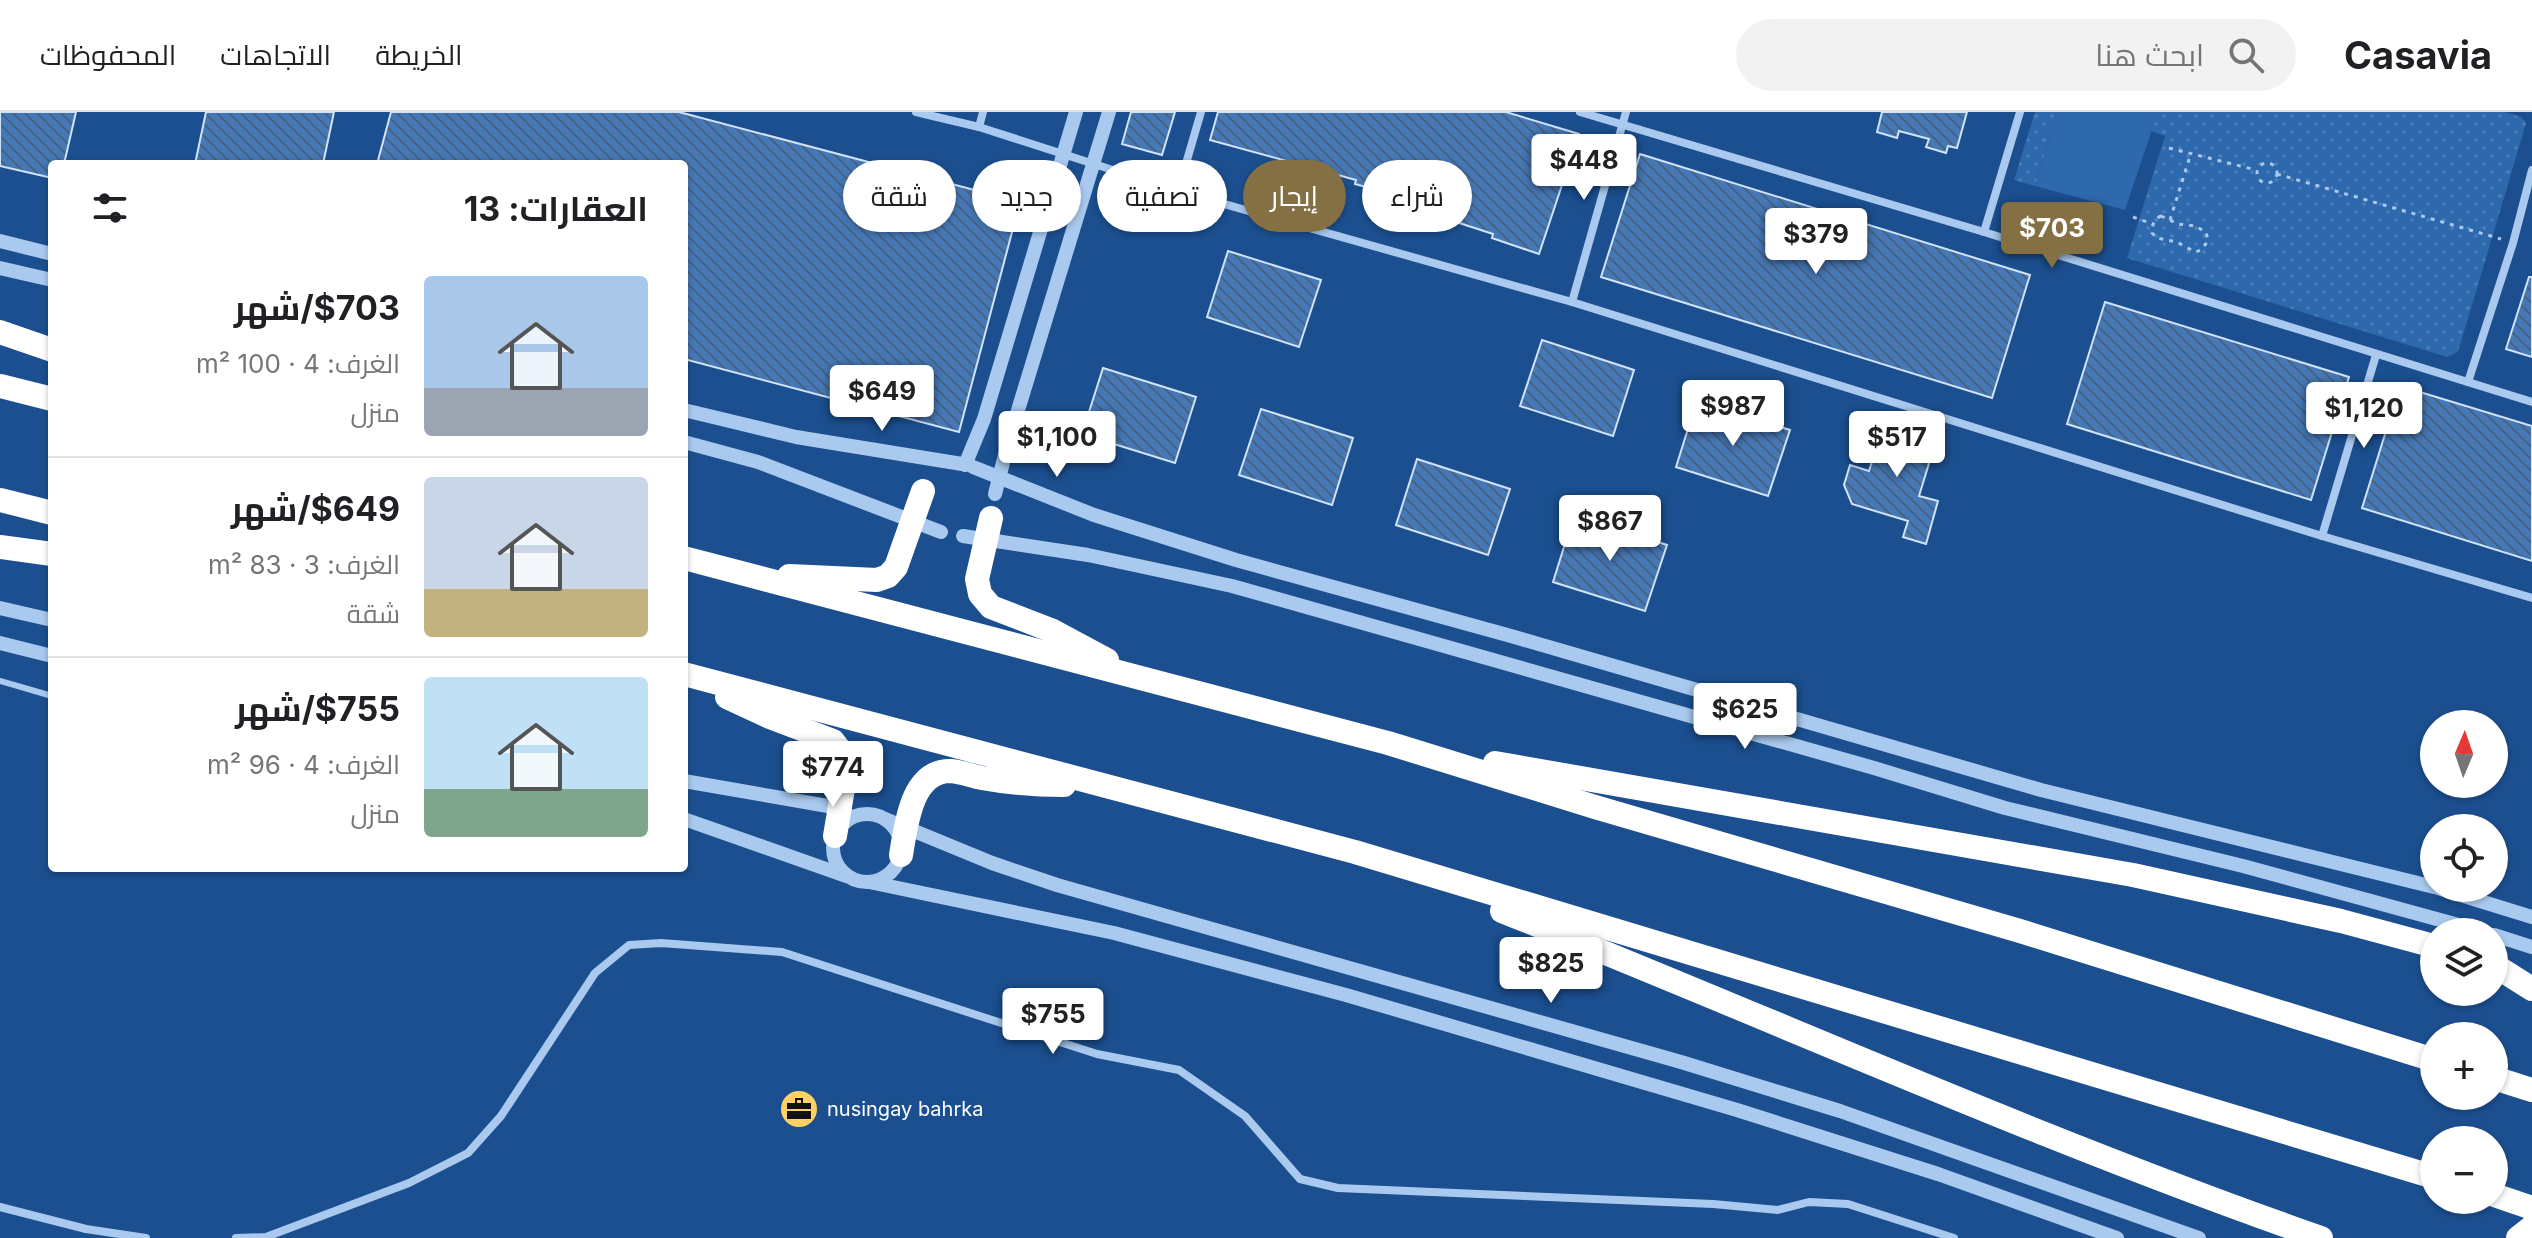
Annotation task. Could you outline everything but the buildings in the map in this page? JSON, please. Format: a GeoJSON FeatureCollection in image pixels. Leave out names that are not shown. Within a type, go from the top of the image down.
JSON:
{"type":"FeatureCollection","features":[{"type":"Feature","properties":{"kind":"highway"},"geometry":{"type":"LineString","coordinates":[[0,332],[48,349]]}},
{"type":"Feature","properties":{"kind":"highway"},"geometry":{"type":"LineString","coordinates":[[0,386],[48,398]]}},
{"type":"Feature","properties":{"kind":"highway"},"geometry":{"type":"LineString","coordinates":[[746,574],[877,580],[893,572],[904,526],[930,481]]}},
{"type":"Feature","properties":{"kind":"highway"},"geometry":{"type":"LineString","coordinates":[[0,500],[48,512]]}},
{"type":"Feature","properties":{"kind":"highway"},"geometry":{"type":"LineString","coordinates":[[983,528],[977,587],[991,607],[1053,631],[1129,674]]}},
{"type":"Feature","properties":{"kind":"highway"},"geometry":{"type":"LineString","coordinates":[[0,547],[48,553]]}},
{"type":"Feature","properties":{"kind":"highway"},"geometry":{"type":"LineString","coordinates":[[688,559],[1388,743],[2020,931],[2420,1056]]}},
{"type":"Feature","properties":{"kind":"highway"},"geometry":{"type":"LineString","coordinates":[[688,675],[1355,852],[2420,1173]]}},
{"type":"Feature","properties":{"kind":"highway"},"geometry":{"type":"LineString","coordinates":[[688,676],[743,705],[833,741],[845,762],[835,836]]}},
{"type":"Feature","properties":{"kind":"highway"},"geometry":{"type":"LineString","coordinates":[[1388,743],[2133,875],[2341,921],[2420,942]]}},
{"type":"Feature","properties":{"kind":"highway"},"geometry":{"type":"LineString","coordinates":[[901,855],[895,824],[931,776],[946,771],[1039,785],[1097,784]]}},
{"type":"Feature","properties":{"kind":"highway"},"geometry":{"type":"LineString","coordinates":[[1355,852],[1692,987],[2047,1135],[2321,1238]]}},
{"type":"Feature","properties":{"kind":"highway"},"geometry":{"type":"LineString","coordinates":[[2508,974],[2532,989]]}},
{"type":"Feature","properties":{"kind":"highway"},"geometry":{"type":"LineString","coordinates":[[2508,1082],[2532,1090]]}},
{"type":"Feature","properties":{"kind":"highway"},"geometry":{"type":"LineString","coordinates":[[2508,1200],[2532,1208]]}},
{"type":"Feature","properties":{"kind":"highway"},"geometry":{"type":"LineString","coordinates":[[2518,1238],[2532,1227]]}},
{"type":"Feature","properties":{"kind":"street"},"geometry":{"type":"LineString","coordinates":[[916,112],[979,127],[1097,166]]}},
{"type":"Feature","properties":{"kind":"street"},"geometry":{"type":"LineString","coordinates":[[979,127],[983,112]]}},
{"type":"Feature","properties":{"kind":"street"},"geometry":{"type":"LineString","coordinates":[[967,466],[984,419],[1076,112]]}},
{"type":"Feature","properties":{"kind":"street"},"geometry":{"type":"LineString","coordinates":[[983,528],[1109,112]]}},
{"type":"Feature","properties":{"kind":"street"},"geometry":{"type":"LineString","coordinates":[[1187,160],[1201,112]]}},
{"type":"Feature","properties":{"kind":"street"},"geometry":{"type":"LineString","coordinates":[[1580,112],[1984,232],[2532,402]]}},
{"type":"Feature","properties":{"kind":"street"},"geometry":{"type":"LineString","coordinates":[[1572,302],[1626,112]]}},
{"type":"Feature","properties":{"kind":"street"},"geometry":{"type":"LineString","coordinates":[[1984,232],[2020,112]]}},
{"type":"Feature","properties":{"kind":"street"},"geometry":{"type":"LineString","coordinates":[[2468,382],[2528,200],[2532,170]]}},
{"type":"Feature","properties":{"kind":"street"},"geometry":{"type":"LineString","coordinates":[[1227,205],[1572,302],[2322,536],[2532,598]]}},
{"type":"Feature","properties":{"kind":"street"},"geometry":{"type":"LineString","coordinates":[[0,241],[48,253]]}},
{"type":"Feature","properties":{"kind":"street"},"geometry":{"type":"LineString","coordinates":[[0,268],[48,279]]}},
{"type":"Feature","properties":{"kind":"street"},"geometry":{"type":"LineString","coordinates":[[2322,536],[2376,355]]}},
{"type":"Feature","properties":{"kind":"street"},"geometry":{"type":"LineString","coordinates":[[688,411],[810,440],[967,466],[1094,515],[1236,560],[1541,644],[2041,790],[2420,883]]}},
{"type":"Feature","properties":{"kind":"street"},"geometry":{"type":"LineString","coordinates":[[688,443],[758,462],[904,526],[941,532],[983,528]]}},
{"type":"Feature","properties":{"kind":"street"},"geometry":{"type":"LineString","coordinates":[[941,532],[925,514],[922,503],[930,481],[949,466],[967,466],[983,474],[983,528],[993,546],[1011,542],[1232,586],[2005,808],[2243,866],[2433,918]]}},
{"type":"Feature","properties":{"kind":"street"},"geometry":{"type":"LineString","coordinates":[[0,608],[48,619]]}},
{"type":"Feature","properties":{"kind":"street"},"geometry":{"type":"LineString","coordinates":[[0,643],[48,655]]}},
{"type":"Feature","properties":{"kind":"street"},"geometry":{"type":"LineString","coordinates":[[688,782],[869,814],[1057,885],[1652,1054],[1840,1111],[2199,1238]]}},
{"type":"Feature","properties":{"kind":"street"},"geometry":{"type":"LineString","coordinates":[[848,876],[834,858],[835,836],[849,820],[869,814]]}},
{"type":"Feature","properties":{"kind":"street"},"geometry":{"type":"LineString","coordinates":[[688,820],[869,882],[1114,933],[1346,995],[1737,1110],[1938,1174],[2117,1238]]}},
{"type":"Feature","properties":{"kind":"street"},"geometry":{"type":"LineString","coordinates":[[869,882],[890,874],[901,855]]}},
{"type":"Feature","properties":{"kind":"street"},"geometry":{"type":"LineString","coordinates":[[2484,902],[2532,917]]}},
{"type":"Feature","properties":{"kind":"street"},"geometry":{"type":"LineString","coordinates":[[2508,939],[2532,947]]}},
{"type":"Feature","properties":{"kind":"street"},"geometry":{"type":"LineString","coordinates":[[236,1238],[266,1237],[409,1183],[468,1153],[501,1116],[595,973],[629,945],[661,943],[782,952],[1097,1054],[1179,1070],[1245,1116],[1300,1179],[1338,1188],[1713,1204],[1778,1210],[1809,1202],[1848,1204],[1954,1238]]}},
{"type":"Feature","properties":{"kind":"street"},"geometry":{"type":"LineString","coordinates":[[0,1207],[86,1229],[146,1238]]}},
{"type":"Feature","properties":{"kind":"lane"},"geometry":{"type":"LineString","coordinates":[[0,681],[48,695]]}},
{"type":"Feature","properties":{"kind":"path"},"geometry":{"type":"LineString","coordinates":[[2169,148],[2256,170]]}},
{"type":"Feature","properties":{"kind":"path"},"geometry":{"type":"LineString","coordinates":[[2170,220],[2191,153]]}},
{"type":"Feature","properties":{"kind":"path"},"geometry":{"type":"LineString","coordinates":[[2256,170],[2268,162],[2274,165],[2277,174]]}},
{"type":"Feature","properties":{"kind":"path"},"geometry":{"type":"LineString","coordinates":[[2256,170],[2259,180],[2265,183],[2271,182],[2277,174]]}},
{"type":"Feature","properties":{"kind":"path"},"geometry":{"type":"LineString","coordinates":[[2277,174],[2513,243]]}},
{"type":"Feature","properties":{"kind":"path"},"geometry":{"type":"LineString","coordinates":[[2161,216],[2203,230],[2208,235],[2207,244],[2195,252],[2177,242],[2157,238],[2152,233],[2153,224],[2161,216]]}},
{"type":"Feature","properties":{"kind":"path"},"geometry":{"type":"LineString","coordinates":[[2133,217],[2153,224]]}},
{"type":"Feature","properties":{"kind":"shaded area"},"geometry":{"type":"Polygon","coordinates":[[[2035,112],[2057,112],[2035,186],[2014,180],[2035,112]]]}},
{"type":"Feature","properties":{"kind":"shaded area"},"geometry":{"type":"Polygon","coordinates":[[[2057,112],[2158,112],[2125,210],[2035,186],[2057,112]]]}},
{"type":"Feature","properties":{"kind":"shaded area"},"geometry":{"type":"Polygon","coordinates":[[[2158,112],[2505,112],[2521,117],[2526,123],[2525,127],[2458,352],[2447,357],[2127,258],[2165,136],[2151,131],[2158,112]]]}},
{"type":"Feature","properties":{"kind":"place","name":"nusingay bahrka"},"geometry":{"type":"Point","coordinates":[799,1109]}}]}
